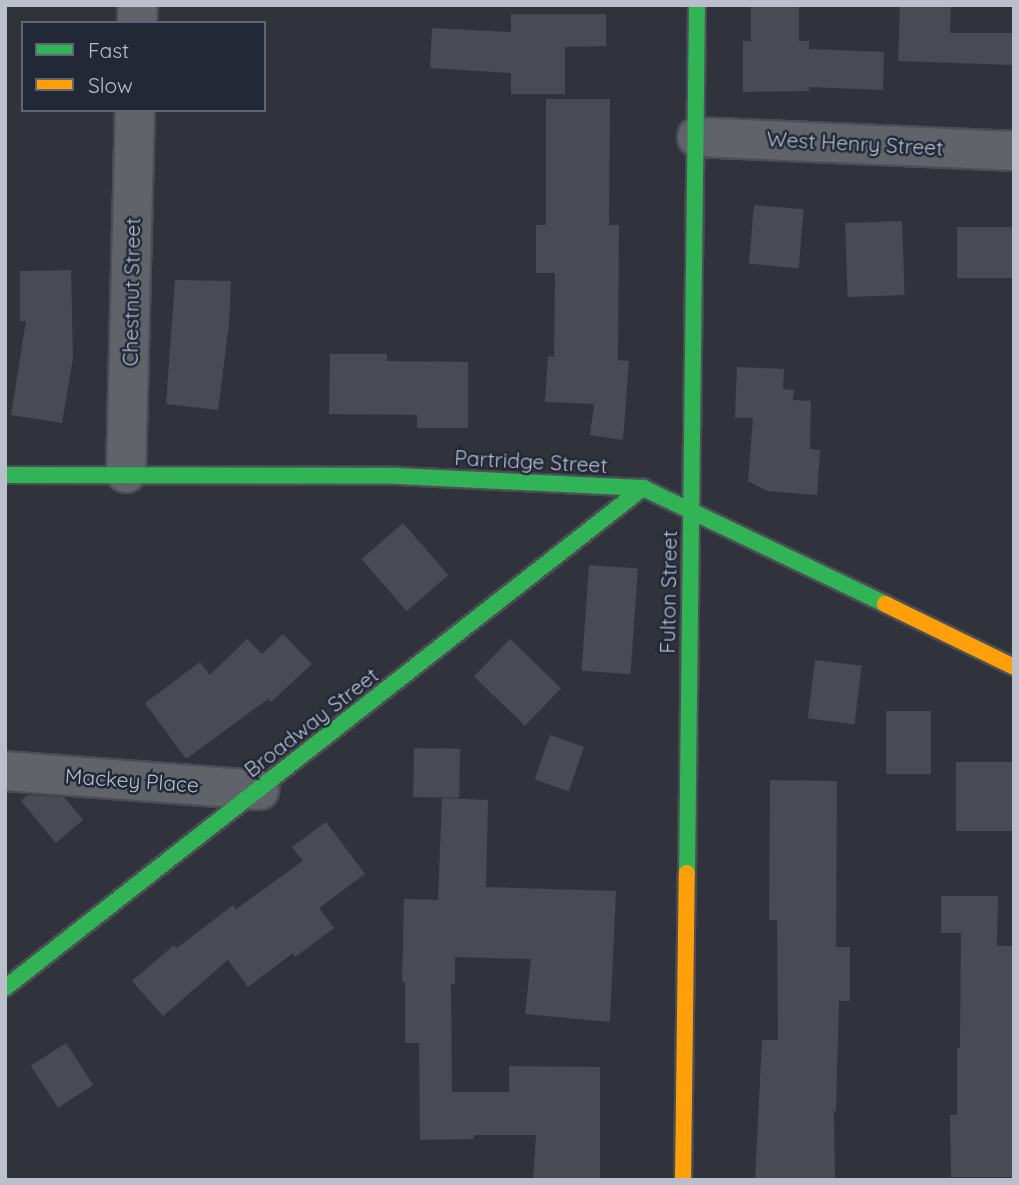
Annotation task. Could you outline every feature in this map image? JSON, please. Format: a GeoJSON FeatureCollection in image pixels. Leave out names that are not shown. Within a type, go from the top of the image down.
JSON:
{"type":"FeatureCollection","features":[{"type":"Feature","properties":{"kind":"street","name":"Fulton Street"},"geometry":{"type":"LineString","coordinates":[[683,1180],[697,5]]}},
{"type":"Feature","properties":{"kind":"street","name":"Chestnut Street"},"geometry":{"type":"LineString","coordinates":[[126,473],[135,112]]}},
{"type":"Feature","properties":{"kind":"street","name":"West Henry Street"},"geometry":{"type":"LineString","coordinates":[[697,137],[1014,151]]}},
{"type":"Feature","properties":{"kind":"street","name":"Partridge Street"},"geometry":{"type":"LineString","coordinates":[[5,475],[126,473],[398,476],[643,488],[690,508],[1014,667]]}},
{"type":"Feature","properties":{"kind":"street","name":"Broadway Street"},"geometry":{"type":"LineString","coordinates":[[5,988],[643,488]]}},
{"type":"Feature","properties":{"kind":"street","name":"Mackey Place"},"geometry":{"type":"LineString","coordinates":[[5,771],[259,790]]}},
{"type":"Feature","properties":{"kind":"building"},"geometry":{"type":"Polygon","coordinates":[[[751,5],[799,5],[799,41],[809,41],[809,49],[884,52],[883,90],[809,87],[809,91],[743,92],[743,41],[751,41],[751,5]]]}},
{"type":"Feature","properties":{"kind":"building"},"geometry":{"type":"Polygon","coordinates":[[[900,5],[951,5],[950,33],[1014,33],[1014,65],[898,61],[900,5]]]}},
{"type":"Feature","properties":{"kind":"building"},"geometry":{"type":"Polygon","coordinates":[[[511,14],[606,14],[606,46],[565,47],[565,94],[511,94],[511,73],[430,68],[432,28],[511,32],[511,14]]]}},
{"type":"Feature","properties":{"kind":"building"},"geometry":{"type":"Polygon","coordinates":[[[546,99],[610,99],[609,225],[619,225],[618,360],[629,361],[623,440],[590,435],[594,404],[545,402],[548,356],[554,357],[555,273],[536,273],[536,225],[546,225],[546,99]]]}},
{"type":"Feature","properties":{"kind":"building"},"geometry":{"type":"Polygon","coordinates":[[[754,205],[804,209],[799,268],[749,264],[754,205]]]}},
{"type":"Feature","properties":{"kind":"building"},"geometry":{"type":"Polygon","coordinates":[[[902,221],[905,295],[848,297],[845,223],[902,221]]]}},
{"type":"Feature","properties":{"kind":"building"},"geometry":{"type":"Polygon","coordinates":[[[957,227],[1014,227],[1014,278],[957,278],[957,227]]]}},
{"type":"Feature","properties":{"kind":"building"},"geometry":{"type":"Polygon","coordinates":[[[71,270],[73,358],[62,423],[11,415],[26,321],[20,321],[20,271],[71,270]]]}},
{"type":"Feature","properties":{"kind":"building"},"geometry":{"type":"Polygon","coordinates":[[[175,280],[231,281],[229,324],[218,410],[166,404],[175,280]]]}},
{"type":"Feature","properties":{"kind":"building"},"geometry":{"type":"Polygon","coordinates":[[[330,354],[387,354],[387,361],[468,362],[468,428],[417,428],[417,415],[329,414],[330,354]]]}},
{"type":"Feature","properties":{"kind":"building"},"geometry":{"type":"Polygon","coordinates":[[[737,367],[784,369],[783,389],[794,390],[793,400],[811,401],[810,449],[820,450],[817,495],[767,491],[748,481],[753,418],[735,418],[737,367]]]}},
{"type":"Feature","properties":{"kind":"building"},"geometry":{"type":"Polygon","coordinates":[[[403,523],[448,575],[407,611],[361,559],[403,523]]]}},
{"type":"Feature","properties":{"kind":"building"},"geometry":{"type":"Polygon","coordinates":[[[589,565],[638,568],[630,674],[582,671],[589,565]]]}},
{"type":"Feature","properties":{"kind":"building"},"geometry":{"type":"Polygon","coordinates":[[[283,634],[312,664],[271,702],[268,699],[186,759],[145,703],[200,662],[210,675],[247,639],[262,654],[283,634]]]}},
{"type":"Feature","properties":{"kind":"building"},"geometry":{"type":"Polygon","coordinates":[[[510,639],[561,688],[525,726],[474,676],[510,639]]]}},
{"type":"Feature","properties":{"kind":"building"},"geometry":{"type":"Polygon","coordinates":[[[815,660],[862,666],[854,724],[808,719],[815,660]]]}},
{"type":"Feature","properties":{"kind":"building"},"geometry":{"type":"Polygon","coordinates":[[[886,711],[931,711],[931,774],[886,774],[886,711]]]}},
{"type":"Feature","properties":{"kind":"building"},"geometry":{"type":"Polygon","coordinates":[[[550,735],[584,747],[569,791],[535,779],[550,735]]]}},
{"type":"Feature","properties":{"kind":"building"},"geometry":{"type":"Polygon","coordinates":[[[414,748],[460,749],[459,798],[413,797],[414,748]]]}},
{"type":"Feature","properties":{"kind":"building"},"geometry":{"type":"Polygon","coordinates":[[[956,762],[1014,762],[1014,831],[956,831],[956,762]]]}},
{"type":"Feature","properties":{"kind":"building"},"geometry":{"type":"Polygon","coordinates":[[[770,780],[837,781],[836,947],[850,947],[850,1001],[839,1001],[834,1111],[835,1180],[755,1180],[762,1040],[778,1040],[777,920],[769,920],[770,780]]]}},
{"type":"Feature","properties":{"kind":"building"},"geometry":{"type":"Polygon","coordinates":[[[28,795],[64,797],[83,820],[56,843],[21,801],[28,795]]]}},
{"type":"Feature","properties":{"kind":"building"},"geometry":{"type":"Polygon","coordinates":[[[442,798],[488,800],[486,887],[616,891],[610,1022],[525,1014],[531,959],[455,957],[455,984],[451,984],[452,1092],[509,1092],[509,1066],[600,1067],[600,1180],[533,1180],[536,1135],[474,1135],[474,1139],[420,1140],[419,1043],[405,1043],[405,982],[402,982],[404,899],[438,900],[442,798]]]}},
{"type":"Feature","properties":{"kind":"building"},"geometry":{"type":"Polygon","coordinates":[[[326,822],[365,874],[319,908],[334,928],[295,957],[293,953],[248,987],[228,960],[163,1016],[132,981],[174,945],[177,948],[233,905],[236,909],[303,861],[292,847],[326,822]]]}},
{"type":"Feature","properties":{"kind":"building"},"geometry":{"type":"Polygon","coordinates":[[[941,896],[998,896],[997,946],[1014,946],[1014,1177],[951,1177],[950,1115],[957,1115],[957,1048],[960,1048],[961,933],[941,933],[941,896]]]}},
{"type":"Feature","properties":{"kind":"building"},"geometry":{"type":"Polygon","coordinates":[[[66,1043],[93,1085],[58,1108],[31,1066],[66,1043]]]}},
{"type":"Feature","properties":{"kind":"traffic: fast"},"geometry":{"type":"LineString","coordinates":[[687,873],[697,5]]}},
{"type":"Feature","properties":{"kind":"traffic: fast"},"geometry":{"type":"LineString","coordinates":[[5,475],[398,476],[643,488],[885,604]]}},
{"type":"Feature","properties":{"kind":"traffic: fast"},"geometry":{"type":"LineString","coordinates":[[5,988],[643,488]]}},
{"type":"Feature","properties":{"kind":"traffic: slow"},"geometry":{"type":"LineString","coordinates":[[885,604],[1014,667]]}},
{"type":"Feature","properties":{"kind":"traffic: slow"},"geometry":{"type":"LineString","coordinates":[[683,1180],[687,873]]}}]}
